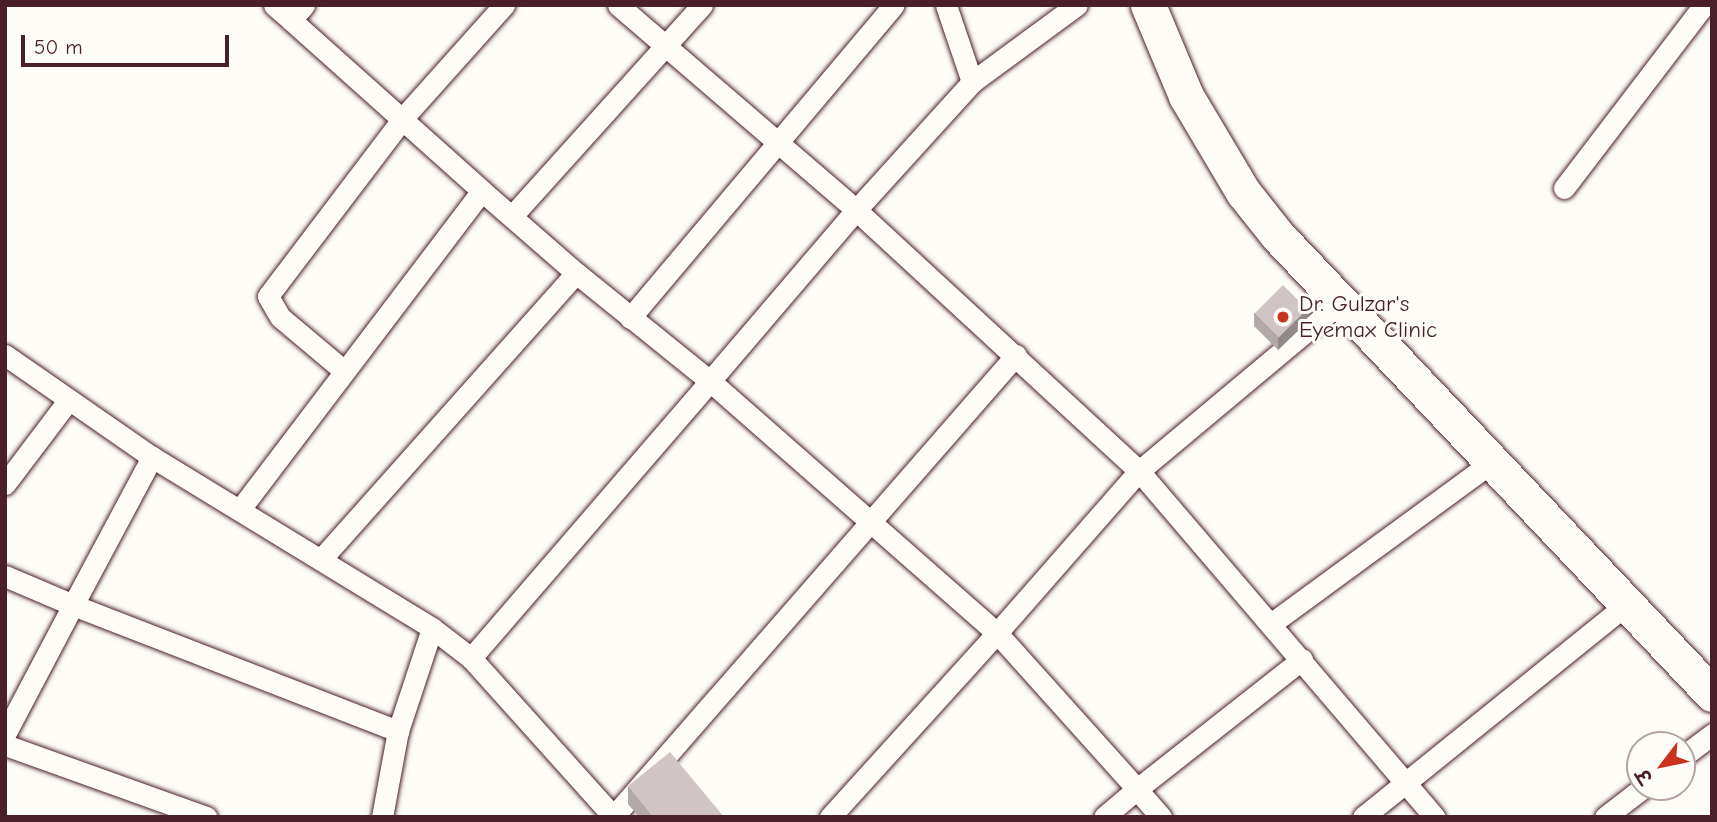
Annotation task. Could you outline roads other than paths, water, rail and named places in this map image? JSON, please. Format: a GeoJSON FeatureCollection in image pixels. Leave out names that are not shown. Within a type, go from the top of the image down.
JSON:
{"type":"FeatureCollection","features":[{"type":"Feature","properties":{"kind":"main road"},"geometry":{"type":"LineString","coordinates":[[1148,5],[1186,96],[1243,192],[1340,303],[1712,694]]}},
{"type":"Feature","properties":{"kind":"street"},"geometry":{"type":"LineString","coordinates":[[274,5],[297,13],[403,118],[482,191],[576,273],[873,519],[997,633],[1161,817]]}},
{"type":"Feature","properties":{"kind":"street"},"geometry":{"type":"LineString","coordinates":[[343,370],[280,317],[268,296],[403,118],[504,5]]}},
{"type":"Feature","properties":{"kind":"street"},"geometry":{"type":"LineString","coordinates":[[618,5],[663,49],[856,210],[1139,471],[1408,782],[1434,817]]}},
{"type":"Feature","properties":{"kind":"street"},"geometry":{"type":"LineString","coordinates":[[512,216],[702,5]]}},
{"type":"Feature","properties":{"kind":"street"},"geometry":{"type":"LineString","coordinates":[[630,318],[775,142],[894,5]]}},
{"type":"Feature","properties":{"kind":"street"},"geometry":{"type":"LineString","coordinates":[[947,5],[972,82]]}},
{"type":"Feature","properties":{"kind":"street"},"geometry":{"type":"LineString","coordinates":[[471,658],[856,210],[972,82],[1077,5]]}},
{"type":"Feature","properties":{"kind":"street"},"geometry":{"type":"LineString","coordinates":[[1564,188],[1704,5]]}},
{"type":"Feature","properties":{"kind":"street"},"geometry":{"type":"LineString","coordinates":[[241,508],[343,370],[482,191]]}},
{"type":"Feature","properties":{"kind":"street"},"geometry":{"type":"LineString","coordinates":[[323,558],[576,273]]}},
{"type":"Feature","properties":{"kind":"street"},"geometry":{"type":"LineString","coordinates":[[830,817],[1139,471],[1340,303]]}},
{"type":"Feature","properties":{"kind":"street"},"geometry":{"type":"LineString","coordinates":[[5,355],[67,402],[152,457],[323,558],[432,628],[471,658],[612,815],[1016,355]]}},
{"type":"Feature","properties":{"kind":"street"},"geometry":{"type":"LineString","coordinates":[[5,484],[67,402]]}},
{"type":"Feature","properties":{"kind":"street"},"geometry":{"type":"LineString","coordinates":[[5,734],[152,457]]}},
{"type":"Feature","properties":{"kind":"street"},"geometry":{"type":"LineString","coordinates":[[1272,623],[1492,462]]}},
{"type":"Feature","properties":{"kind":"street"},"geometry":{"type":"LineString","coordinates":[[5,576],[398,731]]}},
{"type":"Feature","properties":{"kind":"street"},"geometry":{"type":"LineString","coordinates":[[1363,817],[1627,604]]}},
{"type":"Feature","properties":{"kind":"street"},"geometry":{"type":"LineString","coordinates":[[382,817],[398,731],[432,628]]}},
{"type":"Feature","properties":{"kind":"street"},"geometry":{"type":"LineString","coordinates":[[1104,817],[1303,659]]}},
{"type":"Feature","properties":{"kind":"street"},"geometry":{"type":"LineString","coordinates":[[1696,746],[1712,734]]}},
{"type":"Feature","properties":{"kind":"street"},"geometry":{"type":"LineString","coordinates":[[5,745],[206,817]]}},
{"type":"Feature","properties":{"kind":"street"},"geometry":{"type":"LineString","coordinates":[[1605,817],[1626,800]]}},
{"type":"Feature","properties":{"kind":"place","name":"Dr. Gulzar's Eyemax Clinic"},"geometry":{"type":"Point","coordinates":[1283,317]}}]}
